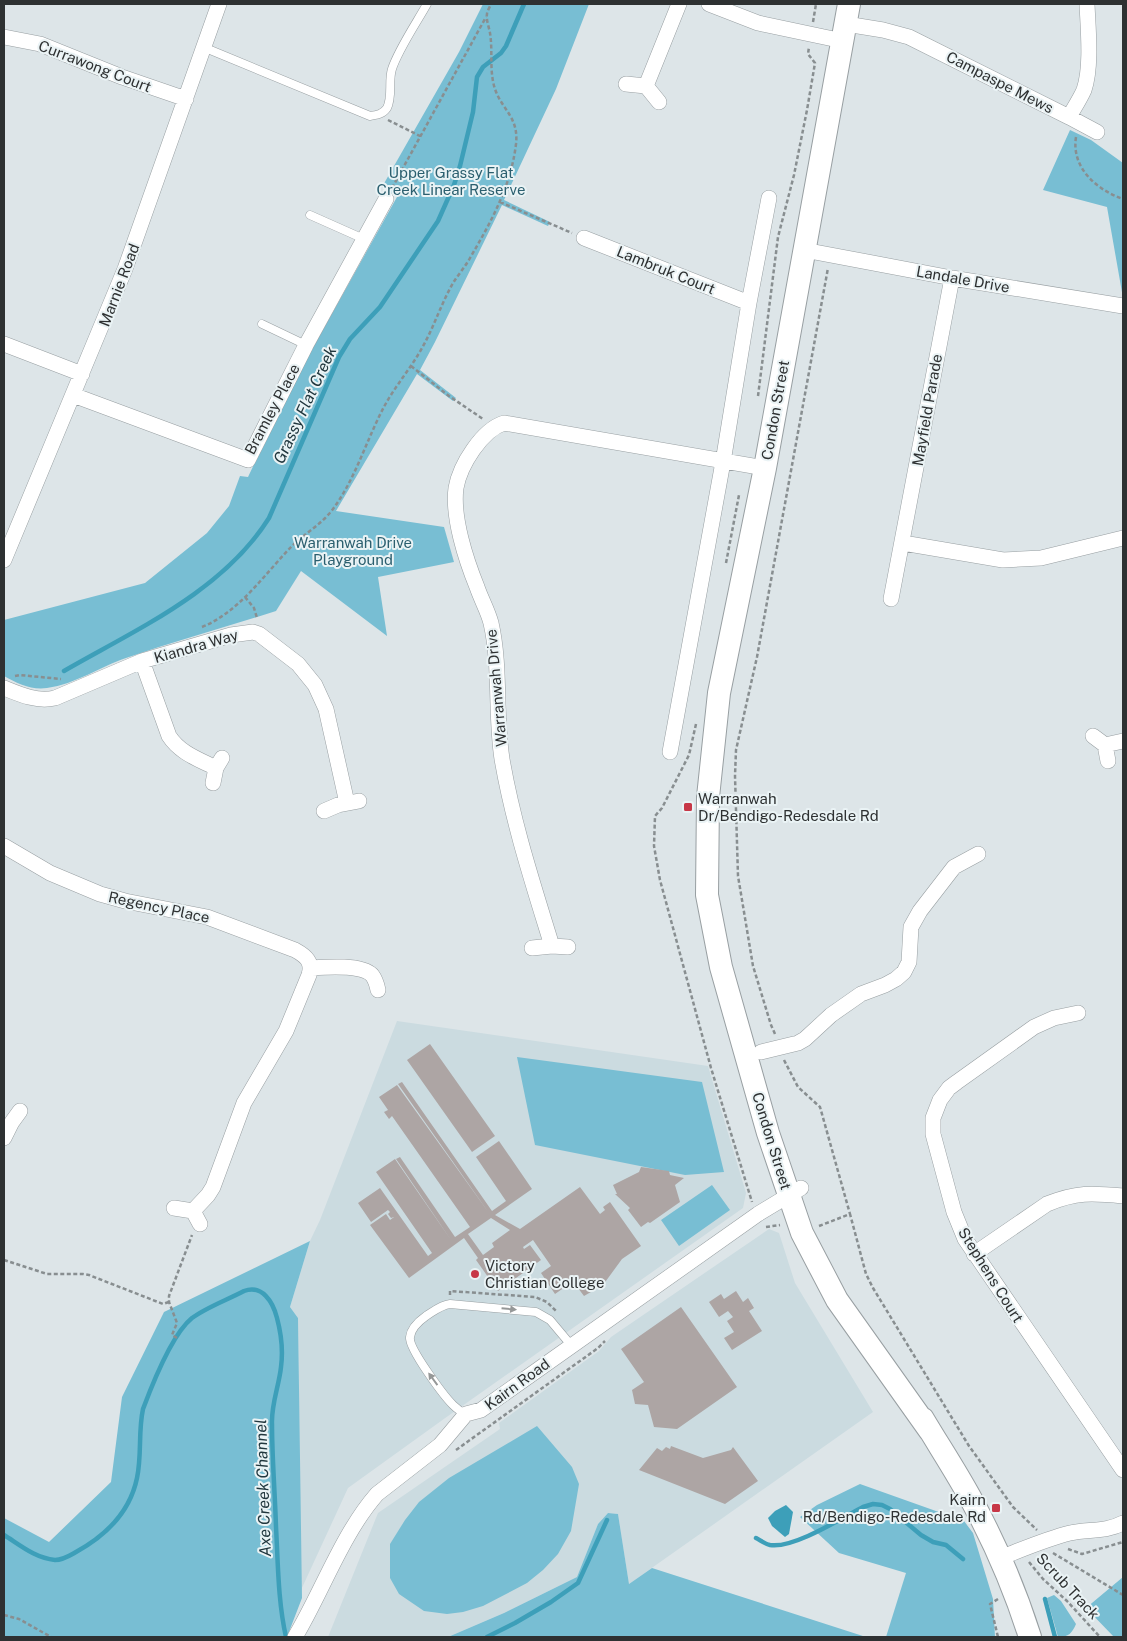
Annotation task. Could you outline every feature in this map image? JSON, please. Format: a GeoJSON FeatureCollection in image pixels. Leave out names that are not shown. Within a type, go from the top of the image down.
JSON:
{"type":"FeatureCollection","features":[{"type":"Feature","properties":{"kind":"main road","name":"Condon Street"},"geometry":{"type":"LineString","coordinates":[[846,23],[764,468],[719,693],[710,766],[707,895],[721,967],[768,1132],[795,1191],[817,1227],[847,1291],[971,1499],[1010,1554],[1014,1590],[1030,1637]]}},
{"type":"Feature","properties":{"kind":"main road","name":"Condon Street"},"geometry":{"type":"LineString","coordinates":[[708,818],[722,910],[770,1050],[765,1073],[795,1191],[802,1233],[837,1300],[930,1431]]}},
{"type":"Feature","properties":{"kind":"street","name":"Marnie Road"},"geometry":{"type":"LineString","coordinates":[[4,560],[107,315],[140,230],[219,4]]}},
{"type":"Feature","properties":{"kind":"street"},"geometry":{"type":"LineString","coordinates":[[646,86],[680,4]]}},
{"type":"Feature","properties":{"kind":"street","name":"Campaspe Mews"},"geometry":{"type":"LineString","coordinates":[[709,4],[758,22],[846,23],[884,30],[909,38],[1075,121],[1085,82],[1089,39],[1087,4]]}},
{"type":"Feature","properties":{"kind":"street","name":"Currawong Court"},"geometry":{"type":"LineString","coordinates":[[4,37],[48,47],[122,77],[186,99]]}},
{"type":"Feature","properties":{"kind":"street"},"geometry":{"type":"LineString","coordinates":[[626,84],[646,86],[659,102]]}},
{"type":"Feature","properties":{"kind":"street"},"geometry":{"type":"LineString","coordinates":[[1075,121],[1097,132]]}},
{"type":"Feature","properties":{"kind":"street"},"geometry":{"type":"LineString","coordinates":[[670,752],[769,198]]}},
{"type":"Feature","properties":{"kind":"street","name":"Bramley Place"},"geometry":{"type":"LineString","coordinates":[[73,395],[248,460],[306,345],[386,199]]}},
{"type":"Feature","properties":{"kind":"street","name":"Lambruk Court"},"geometry":{"type":"LineString","coordinates":[[584,238],[749,303]]}},
{"type":"Feature","properties":{"kind":"street","name":"Landale Drive"},"geometry":{"type":"LineString","coordinates":[[804,250],[952,278],[1123,306]]}},
{"type":"Feature","properties":{"kind":"street","name":"Mayfield Parade"},"geometry":{"type":"LineString","coordinates":[[891,599],[952,278]]}},
{"type":"Feature","properties":{"kind":"street"},"geometry":{"type":"LineString","coordinates":[[4,344],[82,374]]}},
{"type":"Feature","properties":{"kind":"street"},"geometry":{"type":"LineString","coordinates":[[492,421],[764,468]]}},
{"type":"Feature","properties":{"kind":"street","name":"Warranwah Drive"},"geometry":{"type":"LineString","coordinates":[[492,421],[461,471],[456,487],[456,504],[463,549],[490,620],[494,640],[502,758],[522,848],[552,946]]}},
{"type":"Feature","properties":{"kind":"street"},"geometry":{"type":"LineString","coordinates":[[903,542],[1003,560],[1041,558],[1123,538]]}},
{"type":"Feature","properties":{"kind":"street","name":"Kiandra Way"},"geometry":{"type":"LineString","coordinates":[[8,682],[22,695],[44,700],[68,693],[142,661],[232,634],[253,632],[260,634],[298,664],[315,685],[326,709],[353,802],[324,811]]}},
{"type":"Feature","properties":{"kind":"street"},"geometry":{"type":"LineString","coordinates":[[142,661],[174,744],[190,756],[219,763],[213,783]]}},
{"type":"Feature","properties":{"kind":"street"},"geometry":{"type":"LineString","coordinates":[[1093,736],[1105,746],[1108,761]]}},
{"type":"Feature","properties":{"kind":"street"},"geometry":{"type":"LineString","coordinates":[[1105,746],[1123,741]]}},
{"type":"Feature","properties":{"kind":"street","name":"Regency Place"},"geometry":{"type":"LineString","coordinates":[[4,846],[50,873],[95,892],[125,901],[207,917],[295,950],[305,956],[310,968]]}},
{"type":"Feature","properties":{"kind":"street"},"geometry":{"type":"LineString","coordinates":[[770,1050],[798,1043],[805,1039],[846,1004],[861,994],[885,985],[904,972],[909,962],[910,932],[917,915],[954,867],[978,854]]}},
{"type":"Feature","properties":{"kind":"street"},"geometry":{"type":"LineString","coordinates":[[532,948],[568,947]]}},
{"type":"Feature","properties":{"kind":"street"},"geometry":{"type":"LineString","coordinates":[[174,1208],[197,1217],[212,1187],[244,1102],[286,1031],[310,968],[342,968],[366,972],[372,976],[378,990]]}},
{"type":"Feature","properties":{"kind":"street","name":"Stephens Court"},"geometry":{"type":"LineString","coordinates":[[1078,1013],[1054,1018],[1034,1027],[950,1088],[936,1108],[933,1118],[933,1134],[960,1228],[974,1254],[1123,1470]]}},
{"type":"Feature","properties":{"kind":"street"},"geometry":{"type":"LineString","coordinates":[[4,1138],[20,1111]]}},
{"type":"Feature","properties":{"kind":"street","name":"Kairn Road"},"geometry":{"type":"LineString","coordinates":[[295,1637],[308,1616],[348,1536],[369,1503],[377,1494],[440,1445],[466,1414],[481,1410],[570,1345],[795,1191]]}},
{"type":"Feature","properties":{"kind":"street"},"geometry":{"type":"LineString","coordinates":[[974,1254],[1047,1204],[1059,1199],[1082,1194],[1123,1196]]}},
{"type":"Feature","properties":{"kind":"street"},"geometry":{"type":"LineString","coordinates":[[1010,1554],[1044,1540],[1073,1532],[1108,1529],[1123,1523]]}},
{"type":"Feature","properties":{"kind":"lane"},"geometry":{"type":"LineString","coordinates":[[203,47],[370,116],[377,115],[382,113],[388,105],[390,77],[394,63],[427,4]]}},
{"type":"Feature","properties":{"kind":"lane"},"geometry":{"type":"LineString","coordinates":[[310,215],[364,239]]}},
{"type":"Feature","properties":{"kind":"lane"},"geometry":{"type":"LineString","coordinates":[[262,324],[306,345]]}},
{"type":"Feature","properties":{"kind":"lane"},"geometry":{"type":"LineString","coordinates":[[466,1414],[456,1408],[445,1395],[414,1350],[410,1341],[412,1331],[420,1320],[437,1308],[450,1304],[536,1312],[550,1320],[570,1345]]}},
{"type":"Feature","properties":{"kind":"path"},"geometry":{"type":"LineString","coordinates":[[386,199],[491,4]]}},
{"type":"Feature","properties":{"kind":"path"},"geometry":{"type":"LineString","coordinates":[[198,629],[229,610],[244,597],[291,548],[326,518],[335,506],[382,411],[423,347],[454,282],[469,260],[500,202],[512,169],[516,128],[511,114],[499,98],[492,76],[492,41],[486,16]]}},
{"type":"Feature","properties":{"kind":"path"},"geometry":{"type":"LineString","coordinates":[[377,115],[420,136]]}},
{"type":"Feature","properties":{"kind":"path"},"geometry":{"type":"LineString","coordinates":[[1075,121],[1075,145],[1079,164],[1100,189],[1123,199]]}},
{"type":"Feature","properties":{"kind":"path"},"geometry":{"type":"LineString","coordinates":[[500,202],[584,238]]}},
{"type":"Feature","properties":{"kind":"path"},"geometry":{"type":"LineString","coordinates":[[830,255],[757,657],[740,733],[735,767],[738,876],[753,966],[770,1025],[775,1033],[770,1050],[798,1087],[820,1107],[866,1274],[969,1446],[1009,1501],[1032,1525],[1054,1555],[1123,1595]]}},
{"type":"Feature","properties":{"kind":"path"},"geometry":{"type":"LineString","coordinates":[[411,366],[449,396],[492,421]]}},
{"type":"Feature","properties":{"kind":"path"},"geometry":{"type":"LineString","coordinates":[[244,597],[254,608],[260,634]]}},
{"type":"Feature","properties":{"kind":"path"},"geometry":{"type":"LineString","coordinates":[[8,682],[20,675],[62,679]]}},
{"type":"Feature","properties":{"kind":"path"},"geometry":{"type":"LineString","coordinates":[[748,1207],[752,1204]]}},
{"type":"Feature","properties":{"kind":"path"},"geometry":{"type":"LineString","coordinates":[[817,1227],[850,1214]]}},
{"type":"Feature","properties":{"kind":"path"},"geometry":{"type":"LineString","coordinates":[[177,1338],[172,1335],[177,1323],[168,1296],[192,1234],[192,1219],[197,1217]]}},
{"type":"Feature","properties":{"kind":"path"},"geometry":{"type":"LineString","coordinates":[[766,1227],[778,1224],[783,1226]]}},
{"type":"Feature","properties":{"kind":"path"},"geometry":{"type":"LineString","coordinates":[[4,1260],[47,1274],[89,1275],[163,1304],[169,1302]]}},
{"type":"Feature","properties":{"kind":"path"},"geometry":{"type":"LineString","coordinates":[[450,1304],[450,1290],[535,1297],[547,1302],[559,1314]]}},
{"type":"Feature","properties":{"kind":"path"},"geometry":{"type":"LineString","coordinates":[[452,1453],[598,1348],[609,1335]]}},
{"type":"Feature","properties":{"kind":"path"},"geometry":{"type":"LineString","coordinates":[[1044,1540],[1082,1554],[1123,1542]]}},
{"type":"Feature","properties":{"kind":"path","name":"Scrub Track"},"geometry":{"type":"LineString","coordinates":[[1010,1554],[1043,1579],[1067,1601],[1100,1637]]}},
{"type":"Feature","properties":{"kind":"path"},"geometry":{"type":"LineString","coordinates":[[998,1637],[990,1604],[1014,1590]]}},
{"type":"Feature","properties":{"kind":"path"},"geometry":{"type":"LineString","coordinates":[[4,1615],[19,1619],[51,1637]]}},
{"type":"Feature","properties":{"kind":"shaded area","name":"Victory Christian College"},"geometry":{"type":"Polygon","coordinates":[[[397,1021],[708,1066],[746,1193],[743,1208],[348,1488],[301,1590],[298,1318],[290,1307],[310,1241],[320,1220],[397,1021]]]}},
{"type":"Feature","properties":{"kind":"shaded area","name":"Victory Christian College"},"geometry":{"type":"Polygon","coordinates":[[[769,1229],[779,1233],[795,1283],[873,1412],[629,1584],[618,1514],[608,1513],[598,1524],[577,1577],[504,1613],[448,1637],[328,1637],[378,1513],[500,1429],[499,1423],[599,1351],[611,1337],[769,1229]]]}},
{"type":"Feature","properties":{"kind":"shaded area"},"geometry":{"type":"Polygon","coordinates":[[[786,1505],[793,1512],[789,1534],[785,1537],[772,1526],[768,1518],[775,1511],[786,1505]]]}},
{"type":"Feature","properties":{"kind":"green space","name":"Upper Grassy Flat Creek Linear Reserve"},"geometry":{"type":"Polygon","coordinates":[[[483,4],[589,4],[556,89],[504,200],[550,222],[548,226],[502,205],[420,370],[456,398],[453,401],[417,374],[336,511],[444,527],[454,562],[378,577],[387,636],[301,571],[276,611],[126,658],[58,686],[47,688],[30,687],[4,676],[4,620],[145,583],[207,533],[229,506],[240,476],[248,477],[290,389],[397,197],[382,187],[459,52],[483,4]]]}},
{"type":"Feature","properties":{"kind":"green space"},"geometry":{"type":"Polygon","coordinates":[[[1070,130],[1091,140],[1123,163],[1123,298],[1107,207],[1043,190],[1070,130]]]}},
{"type":"Feature","properties":{"kind":"green space"},"geometry":{"type":"Polygon","coordinates":[[[517,1057],[702,1082],[724,1172],[685,1175],[535,1145],[517,1057]]]}},
{"type":"Feature","properties":{"kind":"green space"},"geometry":{"type":"Polygon","coordinates":[[[712,1185],[730,1210],[679,1246],[661,1220],[712,1185]]]}},
{"type":"Feature","properties":{"kind":"green space"},"geometry":{"type":"Polygon","coordinates":[[[310,1241],[290,1307],[298,1318],[302,1598],[287,1637],[4,1637],[4,1518],[49,1542],[111,1482],[122,1397],[164,1312],[310,1241]]]}},
{"type":"Feature","properties":{"kind":"green space"},"geometry":{"type":"Polygon","coordinates":[[[537,1426],[572,1467],[579,1484],[571,1531],[558,1554],[527,1583],[483,1606],[463,1612],[447,1614],[424,1611],[399,1594],[390,1578],[390,1544],[419,1502],[449,1478],[537,1426]]]}},
{"type":"Feature","properties":{"kind":"green space"},"geometry":{"type":"Polygon","coordinates":[[[860,1484],[964,1521],[973,1533],[993,1599],[995,1637],[886,1637],[906,1573],[839,1553],[800,1517],[817,1505],[860,1484]]]}},
{"type":"Feature","properties":{"kind":"green space"},"geometry":{"type":"Polygon","coordinates":[[[608,1513],[618,1514],[629,1584],[652,1568],[866,1637],[448,1637],[504,1613],[577,1577],[598,1524],[608,1513]]]}},
{"type":"Feature","properties":{"kind":"green space"},"geometry":{"type":"Polygon","coordinates":[[[1123,1577],[1123,1637],[1114,1637],[1086,1608],[1123,1577]]]}},
{"type":"Feature","properties":{"kind":"green space"},"geometry":{"type":"Polygon","coordinates":[[[1054,1595],[1061,1601],[1076,1624],[1071,1632],[1065,1636],[1058,1637],[1047,1598],[1054,1595]]]}},
{"type":"Feature","properties":{"kind":"building"},"geometry":{"type":"Polygon","coordinates":[[[430,1044],[495,1136],[472,1152],[407,1060],[430,1044]]]}},
{"type":"Feature","properties":{"kind":"building"},"geometry":{"type":"Polygon","coordinates":[[[402,1082],[492,1211],[506,1201],[476,1157],[499,1141],[532,1189],[495,1215],[520,1229],[580,1187],[600,1214],[605,1210],[603,1207],[610,1202],[641,1246],[622,1259],[603,1285],[584,1296],[575,1284],[567,1289],[565,1287],[555,1294],[541,1273],[551,1266],[533,1240],[523,1247],[524,1249],[530,1245],[541,1260],[498,1291],[476,1260],[478,1258],[464,1238],[409,1278],[370,1225],[386,1214],[390,1220],[394,1217],[391,1218],[388,1210],[371,1222],[358,1203],[380,1188],[428,1256],[432,1253],[376,1172],[395,1159],[451,1240],[396,1159],[400,1157],[455,1237],[470,1227],[392,1116],[389,1119],[384,1112],[388,1110],[379,1097],[397,1085],[489,1213],[398,1084],[402,1082]],[[491,1218],[468,1234],[483,1255],[494,1247],[492,1243],[510,1230],[491,1218]]]}},
{"type":"Feature","properties":{"kind":"building"},"geometry":{"type":"Polygon","coordinates":[[[641,1167],[669,1171],[670,1175],[684,1178],[675,1185],[680,1202],[641,1227],[628,1210],[630,1208],[615,1194],[617,1194],[613,1185],[639,1172],[641,1167]]]}},
{"type":"Feature","properties":{"kind":"building"},"geometry":{"type":"Polygon","coordinates":[[[736,1291],[743,1302],[748,1298],[754,1308],[749,1311],[762,1331],[732,1350],[724,1338],[734,1332],[727,1321],[733,1317],[728,1311],[719,1317],[709,1302],[721,1294],[724,1299],[736,1291]]]}},
{"type":"Feature","properties":{"kind":"building"},"geometry":{"type":"Polygon","coordinates":[[[681,1307],[737,1387],[677,1429],[654,1427],[648,1405],[635,1404],[632,1390],[644,1382],[621,1349],[681,1307]]]}},
{"type":"Feature","properties":{"kind":"building"},"geometry":{"type":"Polygon","coordinates":[[[671,1446],[703,1458],[731,1450],[733,1447],[758,1481],[725,1504],[639,1470],[657,1448],[662,1451],[666,1447],[670,1449],[671,1446]]]}},
{"type":"Feature","properties":{"kind":"waterway","name":"Grassy Flat Creek"},"geometry":{"type":"LineString","coordinates":[[64,671],[149,623],[203,587],[228,567],[250,544],[269,518],[339,357],[350,339],[380,307],[438,221],[460,166],[473,112],[477,77],[483,67],[501,53],[506,46],[524,4]]}},
{"type":"Feature","properties":{"kind":"waterway","name":"Axe Creek Channel"},"geometry":{"type":"LineString","coordinates":[[4,1535],[34,1554],[55,1560],[63,1559],[87,1546],[106,1531],[129,1502],[134,1490],[140,1452],[143,1409],[170,1347],[192,1318],[204,1310],[244,1291],[256,1290],[266,1296],[273,1306],[281,1342],[282,1361],[272,1417],[272,1437],[279,1582],[281,1610],[286,1637]]}},
{"type":"Feature","properties":{"kind":"waterway","name":"Axe Creek Channel"},"geometry":{"type":"LineString","coordinates":[[756,1538],[770,1545],[791,1542],[817,1532],[863,1507],[873,1504],[882,1505],[890,1509],[921,1535],[933,1542],[946,1545],[963,1559]]}},
{"type":"Feature","properties":{"kind":"waterway","name":"Axe Creek Channel"},"geometry":{"type":"LineString","coordinates":[[487,1637],[551,1602],[578,1583],[607,1520]]}},
{"type":"Feature","properties":{"kind":"waterway","name":"Axe Creek Channel"},"geometry":{"type":"LineString","coordinates":[[1045,1599],[1055,1637]]}},
{"type":"Feature","properties":{"kind":"place","name":"Warranwah Dr/Bendigo-Redesdale Rd"},"geometry":{"type":"Point","coordinates":[688,807]}},
{"type":"Feature","properties":{"kind":"place","name":"Victory Christian College"},"geometry":{"type":"Point","coordinates":[475,1274]}},
{"type":"Feature","properties":{"kind":"place","name":"Kairn Rd/Bendigo-Redesdale Rd"},"geometry":{"type":"Point","coordinates":[996,1508]}},
{"type":"Feature","properties":{"kind":"park label","name":"Warranwah Drive Playground"},"geometry":{"type":"Point","coordinates":[353,550]}}]}
